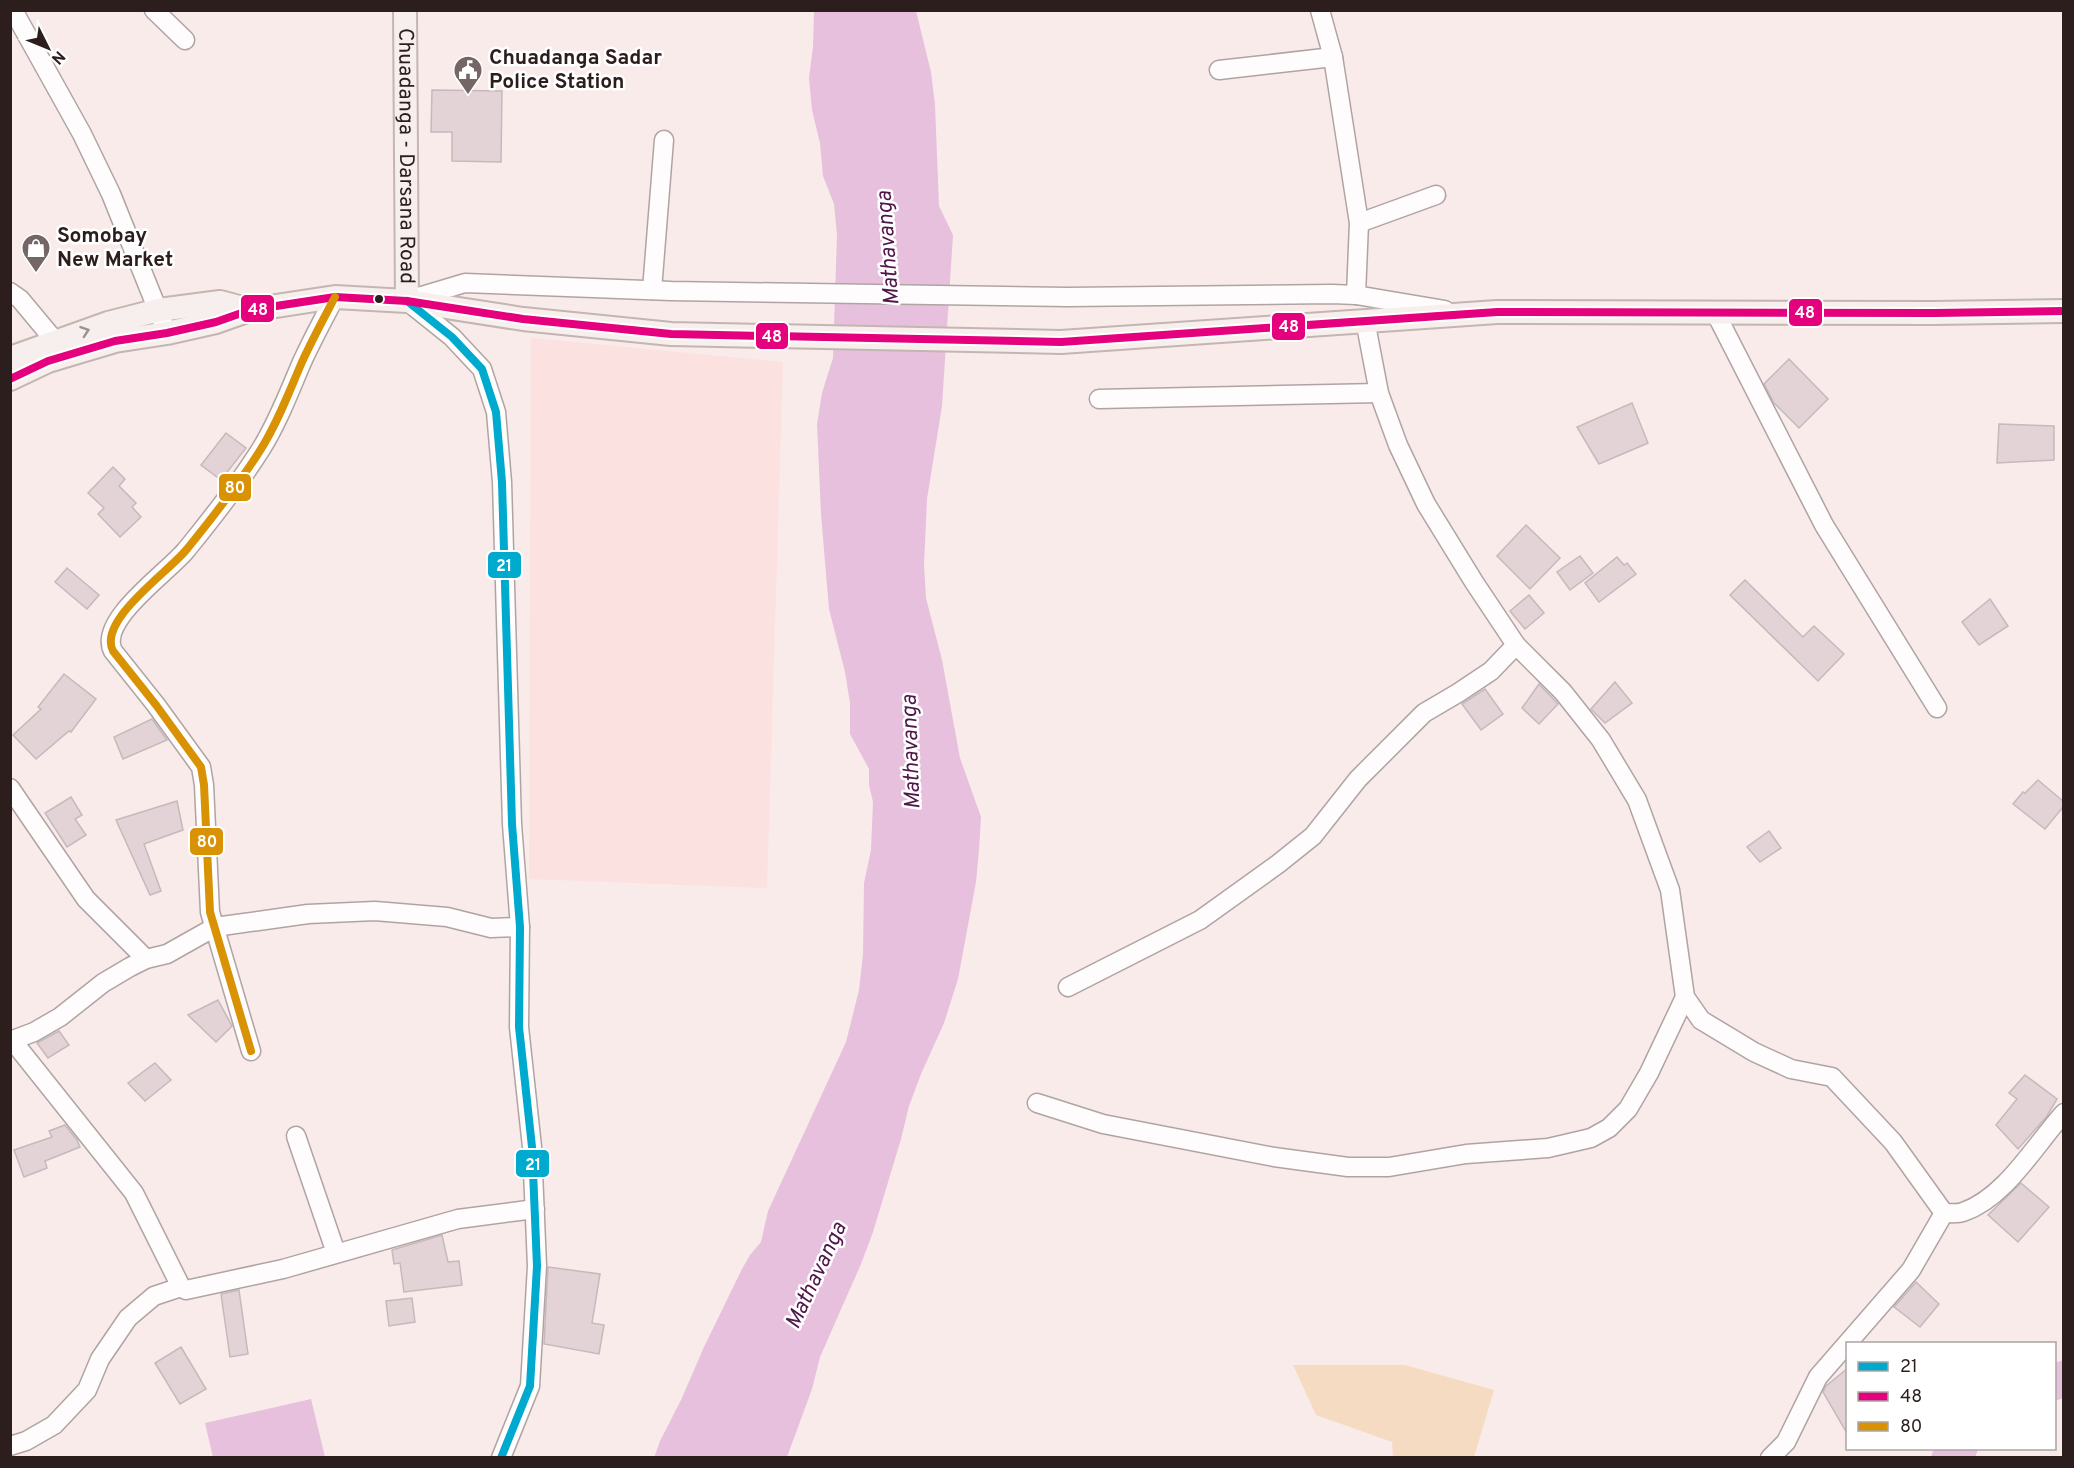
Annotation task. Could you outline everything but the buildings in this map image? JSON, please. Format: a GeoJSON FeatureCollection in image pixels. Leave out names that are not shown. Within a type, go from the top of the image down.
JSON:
{"type":"FeatureCollection","features":[{"type":"Feature","properties":{"kind":"main road","name":"Chuadanga - Darsana Road"},"geometry":{"type":"LineString","coordinates":[[405,10],[407,301]]}},
{"type":"Feature","properties":{"kind":"main road"},"geometry":{"type":"LineString","coordinates":[[10,379],[48,361],[104,344],[216,322],[250,310],[335,297],[407,301],[523,319],[671,334],[1061,342],[1497,312],[2064,311]]}},
{"type":"Feature","properties":{"kind":"main road"},"geometry":{"type":"LineString","coordinates":[[10,358],[108,323],[159,310],[220,302],[250,310]]}},
{"type":"Feature","properties":{"kind":"street"},"geometry":{"type":"LineString","coordinates":[[14,10],[82,134],[111,194],[168,333]]}},
{"type":"Feature","properties":{"kind":"street"},"geometry":{"type":"LineString","coordinates":[[154,10],[185,40]]}},
{"type":"Feature","properties":{"kind":"street"},"geometry":{"type":"LineString","coordinates":[[1320,10],[1334,57],[1359,223],[1356,295]]}},
{"type":"Feature","properties":{"kind":"street"},"geometry":{"type":"LineString","coordinates":[[1219,70],[1334,57]]}},
{"type":"Feature","properties":{"kind":"street"},"geometry":{"type":"LineString","coordinates":[[652,290],[664,140]]}},
{"type":"Feature","properties":{"kind":"street"},"geometry":{"type":"LineString","coordinates":[[1359,223],[1436,195]]}},
{"type":"Feature","properties":{"kind":"street"},"geometry":{"type":"LineString","coordinates":[[407,301],[465,283],[671,291],[1068,297],[1356,295],[1466,314]]}},
{"type":"Feature","properties":{"kind":"street"},"geometry":{"type":"LineString","coordinates":[[10,292],[20,299],[55,341]]}},
{"type":"Feature","properties":{"kind":"street"},"geometry":{"type":"LineString","coordinates":[[252,1051],[210,912],[204,786],[201,767],[113,651],[110,645],[110,635],[114,626],[133,602],[183,554],[262,449],[335,297]]}},
{"type":"Feature","properties":{"kind":"street"},"geometry":{"type":"LineString","coordinates":[[407,301],[452,337],[482,369],[496,412],[502,494],[512,824],[520,927],[519,1027],[532,1147],[537,1266],[530,1386],[501,1458]]}},
{"type":"Feature","properties":{"kind":"street"},"geometry":{"type":"LineString","coordinates":[[1715,312],[1824,525],[1937,708]]}},
{"type":"Feature","properties":{"kind":"street"},"geometry":{"type":"LineString","coordinates":[[1365,320],[1378,393],[1398,445],[1426,504],[1516,645],[1563,692],[1601,740],[1637,800],[1670,890],[1685,997],[1701,1020],[1754,1052],[1791,1069],[1832,1077],[1893,1143],[1944,1213]]}},
{"type":"Feature","properties":{"kind":"street"},"geometry":{"type":"LineString","coordinates":[[1100,399],[1378,393]]}},
{"type":"Feature","properties":{"kind":"street"},"geometry":{"type":"LineString","coordinates":[[1068,987],[1200,920],[1278,864],[1313,836],[1358,779],[1424,713],[1491,671],[1516,645]]}},
{"type":"Feature","properties":{"kind":"street"},"geometry":{"type":"LineString","coordinates":[[10,788],[86,899],[146,959]]}},
{"type":"Feature","properties":{"kind":"street"},"geometry":{"type":"LineString","coordinates":[[520,927],[491,928],[447,917],[375,910],[308,914],[214,927],[167,954],[146,959],[103,983],[60,1017],[34,1032],[11,1041],[134,1193],[181,1287],[186,1290],[283,1269],[458,1219],[535,1209]]}},
{"type":"Feature","properties":{"kind":"street"},"geometry":{"type":"LineString","coordinates":[[1037,1103],[1103,1124],[1274,1157],[1348,1167],[1389,1167],[1466,1154],[1548,1148],[1591,1138],[1610,1128],[1628,1109],[1649,1073],[1685,997]]}},
{"type":"Feature","properties":{"kind":"street"},"geometry":{"type":"LineString","coordinates":[[1944,1213],[1962,1213],[1989,1198],[2011,1176],[2064,1113]]}},
{"type":"Feature","properties":{"kind":"street"},"geometry":{"type":"LineString","coordinates":[[296,1136],[336,1253]]}},
{"type":"Feature","properties":{"kind":"street"},"geometry":{"type":"LineString","coordinates":[[1848,1342],[1911,1270],[1944,1213]]}},
{"type":"Feature","properties":{"kind":"street"},"geometry":{"type":"LineString","coordinates":[[10,1446],[26,1442],[54,1425],[87,1390],[100,1359],[128,1318],[154,1296],[181,1287]]}},
{"type":"Feature","properties":{"kind":"street"},"geometry":{"type":"LineString","coordinates":[[1770,1458],[1786,1442],[1818,1377],[1846,1345]]}},
{"type":"Feature","properties":{"kind":"shaded area"},"geometry":{"type":"Polygon","coordinates":[[[531,338],[783,362],[767,888],[529,879],[531,338]]]}},
{"type":"Feature","properties":{"kind":"shaded area"},"geometry":{"type":"Polygon","coordinates":[[[1293,1365],[1405,1365],[1494,1390],[1474,1457],[1393,1457],[1392,1442],[1316,1415],[1293,1365]]]}},
{"type":"Feature","properties":{"kind":"water"},"geometry":{"type":"Polygon","coordinates":[[[814,11],[916,11],[931,72],[935,105],[939,206],[953,235],[942,406],[927,499],[924,565],[926,598],[942,660],[960,758],[981,817],[976,882],[958,979],[944,1023],[909,1106],[873,1232],[820,1357],[812,1389],[787,1457],[654,1458],[742,1269],[761,1242],[768,1211],[846,1042],[859,990],[863,954],[864,883],[871,850],[873,802],[869,785],[869,769],[850,734],[850,703],[845,672],[829,609],[821,514],[817,424],[822,393],[833,358],[837,235],[834,204],[823,176],[820,143],[812,110],[809,78],[814,11]]]}},
{"type":"Feature","properties":{"kind":"water"},"geometry":{"type":"Polygon","coordinates":[[[311,1399],[325,1457],[213,1457],[205,1423],[311,1399]]]}},
{"type":"Feature","properties":{"kind":"waterway","name":"Mathavanga"},"geometry":{"type":"LineString","coordinates":[[2056,1383],[2064,1377]]}},
{"type":"Feature","properties":{"kind":"waterway","name":"Mathavanga"},"geometry":{"type":"LineString","coordinates":[[1948,1458],[1958,1450]]}},
{"type":"Feature","properties":{"kind":"transit line","name":"48"},"geometry":{"type":"LineString","coordinates":[[10,379],[48,361],[115,341],[216,322],[250,310],[335,297],[407,301],[523,319],[671,334],[1061,342],[1497,312],[2064,311]]}},
{"type":"Feature","properties":{"kind":"transit line","name":"80"},"geometry":{"type":"LineString","coordinates":[[251,1051],[210,912],[204,785],[201,767],[113,651],[111,639],[115,625],[125,611],[187,549],[253,462],[273,428],[306,354],[335,297]]}},
{"type":"Feature","properties":{"kind":"transit line","name":"21"},"geometry":{"type":"LineString","coordinates":[[407,301],[452,337],[482,369],[496,412],[502,482],[512,824],[520,927],[519,1027],[532,1147],[537,1266],[530,1386],[501,1458]]}},
{"type":"Feature","properties":{"kind":"place","name":"Chuadanga Sadar Police Station"},"geometry":{"type":"Point","coordinates":[468,96]}},
{"type":"Feature","properties":{"kind":"place","name":"Somobay New Market"},"geometry":{"type":"Point","coordinates":[36,274]}}]}
